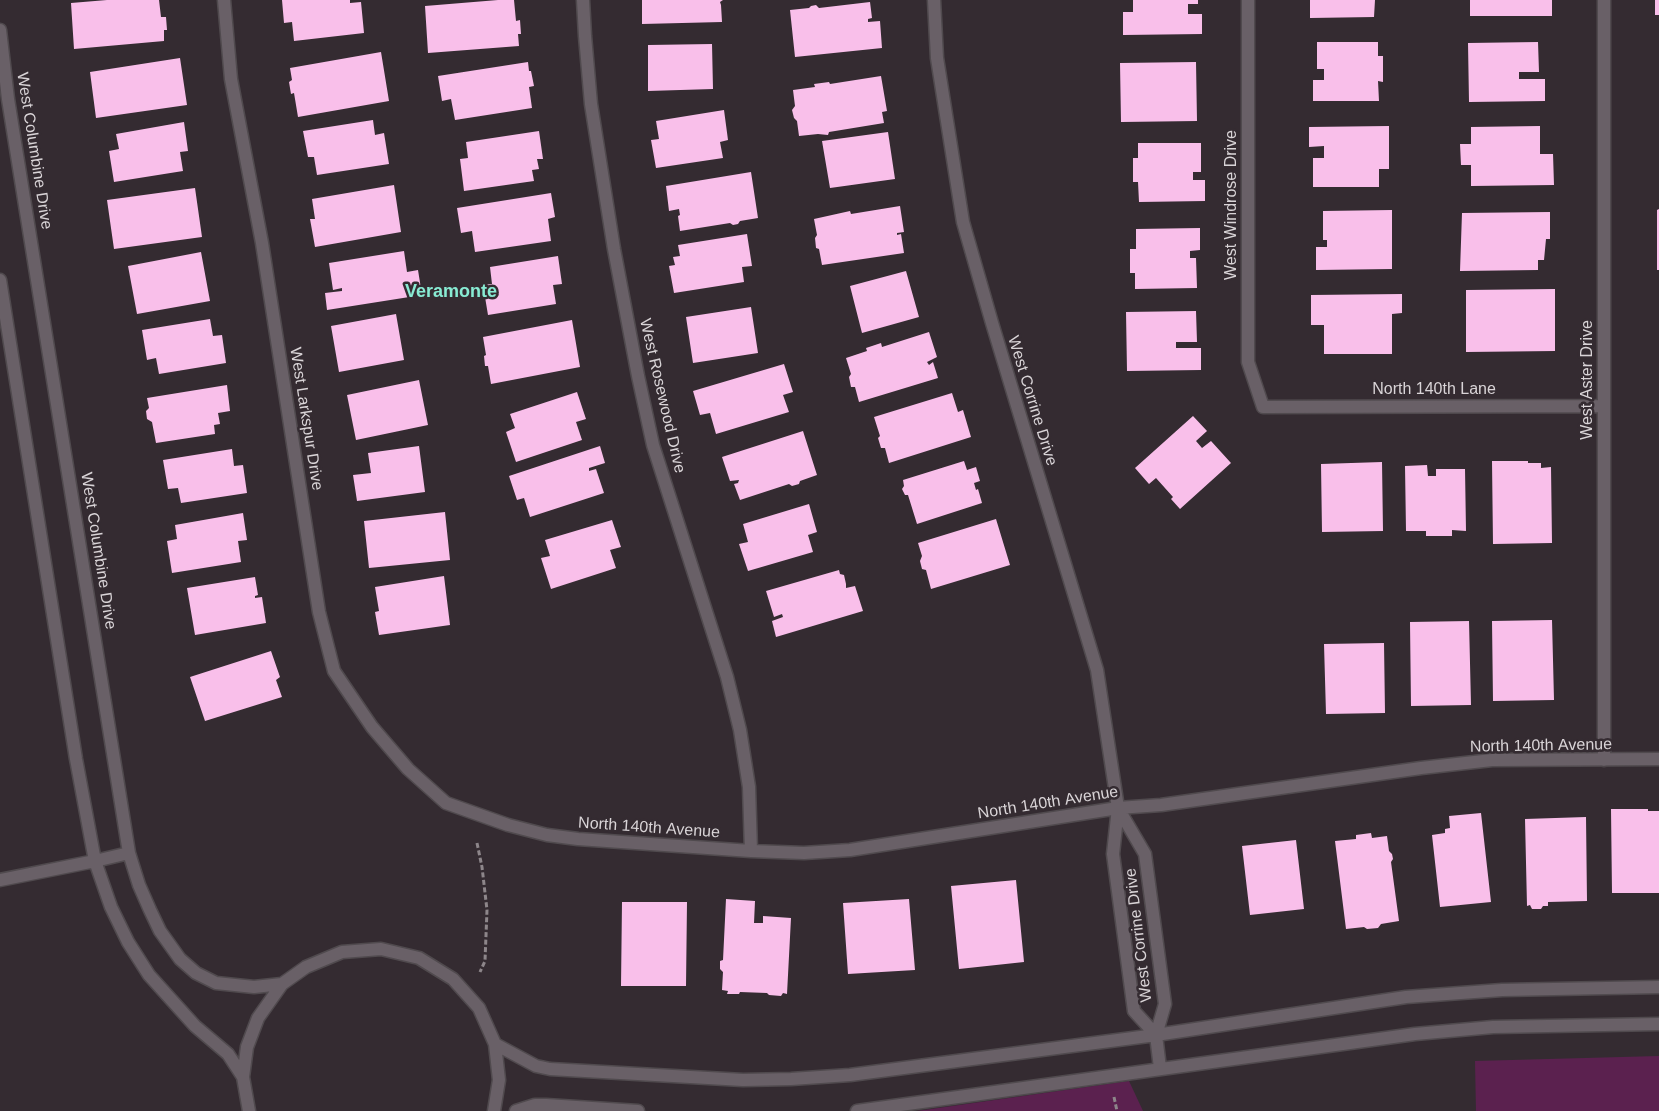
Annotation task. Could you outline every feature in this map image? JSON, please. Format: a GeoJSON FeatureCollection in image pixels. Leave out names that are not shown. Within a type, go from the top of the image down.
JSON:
{"type":"FeatureCollection","features":[{"type":"Feature","properties":{"kind":"street","name":"West Larkspur Drive"},"geometry":{"type":"LineString","coordinates":[[224,0],[231,78],[262,243],[319,612],[334,671],[372,728],[408,769],[446,803]]}},
{"type":"Feature","properties":{"kind":"street","name":"West Rosewood Drive"},"geometry":{"type":"LineString","coordinates":[[583,0],[591,104],[611,230],[638,376],[653,444],[727,677],[738,721],[749,787],[751,851]]}},
{"type":"Feature","properties":{"kind":"street","name":"West Corrine Drive"},"geometry":{"type":"LineString","coordinates":[[934,0],[937,58],[963,222],[1096,670],[1118,808],[1113,854],[1134,1011],[1156,1034]]}},
{"type":"Feature","properties":{"kind":"street","name":"West Windrose Drive"},"geometry":{"type":"LineString","coordinates":[[1248,0],[1248,362],[1263,407]]}},
{"type":"Feature","properties":{"kind":"street","name":"West Aster Drive"},"geometry":{"type":"LineString","coordinates":[[1604,0],[1604,760]]}},
{"type":"Feature","properties":{"kind":"street","name":"West Columbine Drive"},"geometry":{"type":"LineString","coordinates":[[0,30],[8,99],[129,853],[139,885],[160,930],[180,959],[196,973],[216,983],[254,987],[282,984]]}},
{"type":"Feature","properties":{"kind":"street"},"geometry":{"type":"LineString","coordinates":[[0,280],[74,749],[95,861],[111,907],[128,942],[149,975],[195,1026],[228,1054],[243,1077]]}},
{"type":"Feature","properties":{"kind":"street","name":"North 140th Lane"},"geometry":{"type":"LineString","coordinates":[[1263,407],[1604,406]]}},
{"type":"Feature","properties":{"kind":"street","name":"North 140th Avenue"},"geometry":{"type":"LineString","coordinates":[[446,803],[508,825],[547,835],[578,839],[804,853],[850,850],[1118,808],[1161,805],[1420,768],[1492,760],[1659,759]]}},
{"type":"Feature","properties":{"kind":"street","name":"West Corrine Drive"},"geometry":{"type":"LineString","coordinates":[[1118,808],[1145,854],[1165,1004],[1156,1034],[1160,1068]]}},
{"type":"Feature","properties":{"kind":"street"},"geometry":{"type":"LineString","coordinates":[[0,880],[129,853]]}},
{"type":"Feature","properties":{"kind":"street"},"geometry":{"type":"LineString","coordinates":[[249,1111],[243,1077],[247,1047],[258,1018],[282,984],[306,967],[342,952],[381,949],[419,958],[453,979],[479,1008],[495,1044],[499,1080],[494,1111]]}},
{"type":"Feature","properties":{"kind":"street"},"geometry":{"type":"LineString","coordinates":[[495,1044],[536,1066],[550,1069],[743,1080],[791,1079],[850,1075],[1156,1034],[1406,997],[1502,990],[1659,987]]}},
{"type":"Feature","properties":{"kind":"street"},"geometry":{"type":"LineString","coordinates":[[857,1111],[1351,1042],[1493,1027],[1659,1024]]}},
{"type":"Feature","properties":{"kind":"street"},"geometry":{"type":"LineString","coordinates":[[516,1111],[534,1105],[638,1111]]}},
{"type":"Feature","properties":{"kind":"path"},"geometry":{"type":"LineString","coordinates":[[477,843],[487,910],[486,961],[480,972]]}},
{"type":"Feature","properties":{"kind":"path"},"geometry":{"type":"LineString","coordinates":[[1114,1097],[1117,1111]]}},
{"type":"Feature","properties":{"kind":"shaded area"},"geometry":{"type":"Polygon","coordinates":[[[1659,1056],[1659,1111],[1476,1111],[1475,1061],[1659,1056]]]}},
{"type":"Feature","properties":{"kind":"shaded area"},"geometry":{"type":"Polygon","coordinates":[[[1129,1081],[1143,1111],[917,1111],[1129,1081]]]}},
{"type":"Feature","properties":{"kind":"building"},"geometry":{"type":"Polygon","coordinates":[[[107,0],[159,0],[161,17],[166,17],[167,30],[164,30],[164,41],[74,49],[71,3],[107,0]]]}},
{"type":"Feature","properties":{"kind":"building"},"geometry":{"type":"Polygon","coordinates":[[[282,0],[350,0],[350,3],[361,2],[364,33],[294,41],[292,22],[284,23],[282,0]]]}},
{"type":"Feature","properties":{"kind":"building"},"geometry":{"type":"Polygon","coordinates":[[[514,0],[516,21],[520,20],[521,34],[518,34],[519,46],[428,53],[425,6],[514,0]]]}},
{"type":"Feature","properties":{"kind":"building"},"geometry":{"type":"Polygon","coordinates":[[[642,0],[723,0],[720,2],[722,22],[642,24],[642,0]]]}},
{"type":"Feature","properties":{"kind":"building"},"geometry":{"type":"Polygon","coordinates":[[[1133,0],[1198,0],[1198,4],[1188,4],[1188,14],[1202,14],[1202,34],[1123,35],[1123,12],[1133,12],[1133,0]]]}},
{"type":"Feature","properties":{"kind":"building"},"geometry":{"type":"Polygon","coordinates":[[[1310,0],[1375,0],[1374,17],[1310,18],[1310,0]]]}},
{"type":"Feature","properties":{"kind":"building"},"geometry":{"type":"Polygon","coordinates":[[[1470,0],[1552,0],[1552,16],[1470,16],[1470,0]]]}},
{"type":"Feature","properties":{"kind":"building"},"geometry":{"type":"Polygon","coordinates":[[[1655,0],[1659,0],[1659,15],[1655,15],[1655,0]]]}},
{"type":"Feature","properties":{"kind":"building"},"geometry":{"type":"Polygon","coordinates":[[[870,2],[872,18],[868,19],[868,22],[880,21],[882,48],[795,57],[790,10],[809,8],[816,5],[819,8],[870,2]]]}},
{"type":"Feature","properties":{"kind":"building"},"geometry":{"type":"Polygon","coordinates":[[[1317,42],[1378,42],[1378,56],[1383,56],[1383,82],[1378,81],[1379,101],[1313,101],[1313,80],[1324,80],[1324,69],[1317,69],[1317,42]]]}},
{"type":"Feature","properties":{"kind":"building"},"geometry":{"type":"Polygon","coordinates":[[[1538,42],[1539,72],[1519,72],[1519,79],[1545,79],[1545,101],[1469,102],[1468,43],[1538,42]]]}},
{"type":"Feature","properties":{"kind":"building"},"geometry":{"type":"Polygon","coordinates":[[[712,44],[713,89],[648,91],[648,45],[712,44]]]}},
{"type":"Feature","properties":{"kind":"building"},"geometry":{"type":"Polygon","coordinates":[[[381,52],[389,101],[298,117],[294,93],[291,94],[289,82],[292,80],[290,68],[381,52]]]}},
{"type":"Feature","properties":{"kind":"building"},"geometry":{"type":"Polygon","coordinates":[[[180,58],[187,105],[96,118],[90,72],[180,58]]]}},
{"type":"Feature","properties":{"kind":"building"},"geometry":{"type":"Polygon","coordinates":[[[528,62],[534,86],[529,87],[532,108],[455,120],[451,99],[442,101],[438,76],[528,62]]]}},
{"type":"Feature","properties":{"kind":"building"},"geometry":{"type":"Polygon","coordinates":[[[1196,62],[1197,121],[1121,122],[1120,63],[1196,62]]]}},
{"type":"Feature","properties":{"kind":"building"},"geometry":{"type":"Polygon","coordinates":[[[881,76],[887,111],[882,112],[884,123],[829,132],[828,135],[799,136],[797,121],[792,110],[795,106],[793,90],[815,87],[814,84],[829,82],[830,84],[881,76]]]}},
{"type":"Feature","properties":{"kind":"building"},"geometry":{"type":"Polygon","coordinates":[[[724,110],[728,140],[720,142],[723,158],[656,168],[651,140],[659,139],[656,121],[724,110]]]}},
{"type":"Feature","properties":{"kind":"building"},"geometry":{"type":"Polygon","coordinates":[[[373,120],[375,135],[384,133],[389,164],[317,175],[314,157],[308,157],[303,131],[373,120]]]}},
{"type":"Feature","properties":{"kind":"building"},"geometry":{"type":"Polygon","coordinates":[[[184,122],[188,151],[180,152],[183,171],[114,182],[109,151],[119,149],[116,134],[184,122]]]}},
{"type":"Feature","properties":{"kind":"building"},"geometry":{"type":"Polygon","coordinates":[[[1389,126],[1389,169],[1379,169],[1379,187],[1313,187],[1313,158],[1324,158],[1324,146],[1309,147],[1309,127],[1389,126]]]}},
{"type":"Feature","properties":{"kind":"building"},"geometry":{"type":"Polygon","coordinates":[[[1540,126],[1540,154],[1553,154],[1554,185],[1471,186],[1471,165],[1461,165],[1460,144],[1471,144],[1471,127],[1540,126]]]}},
{"type":"Feature","properties":{"kind":"building"},"geometry":{"type":"Polygon","coordinates":[[[539,131],[543,159],[537,159],[539,169],[532,170],[534,181],[464,191],[460,159],[468,158],[466,142],[539,131]]]}},
{"type":"Feature","properties":{"kind":"building"},"geometry":{"type":"Polygon","coordinates":[[[888,132],[895,179],[830,188],[822,141],[888,132]]]}},
{"type":"Feature","properties":{"kind":"building"},"geometry":{"type":"Polygon","coordinates":[[[1138,143],[1201,143],[1201,172],[1193,172],[1193,180],[1205,180],[1205,201],[1139,202],[1138,182],[1133,182],[1133,158],[1138,158],[1138,143]]]}},
{"type":"Feature","properties":{"kind":"building"},"geometry":{"type":"Polygon","coordinates":[[[751,172],[758,218],[740,221],[738,224],[733,225],[730,223],[680,231],[679,209],[669,211],[666,186],[751,172]]]}},
{"type":"Feature","properties":{"kind":"building"},"geometry":{"type":"Polygon","coordinates":[[[394,185],[401,232],[315,247],[310,219],[315,219],[312,199],[394,185]]]}},
{"type":"Feature","properties":{"kind":"building"},"geometry":{"type":"Polygon","coordinates":[[[195,188],[202,237],[114,249],[107,200],[195,188]]]}},
{"type":"Feature","properties":{"kind":"building"},"geometry":{"type":"Polygon","coordinates":[[[551,193],[555,217],[548,219],[551,241],[475,252],[472,231],[461,233],[457,208],[551,193]]]}},
{"type":"Feature","properties":{"kind":"building"},"geometry":{"type":"Polygon","coordinates":[[[900,206],[904,232],[897,233],[897,235],[901,234],[904,253],[822,265],[819,249],[816,248],[815,238],[817,235],[814,219],[850,211],[851,214],[900,206]]]}},
{"type":"Feature","properties":{"kind":"building"},"geometry":{"type":"Polygon","coordinates":[[[1659,209],[1659,270],[1657,270],[1657,210],[1659,209]]]}},
{"type":"Feature","properties":{"kind":"building"},"geometry":{"type":"Polygon","coordinates":[[[1392,210],[1392,269],[1316,270],[1316,247],[1327,247],[1327,240],[1323,240],[1323,211],[1392,210]]]}},
{"type":"Feature","properties":{"kind":"building"},"geometry":{"type":"Polygon","coordinates":[[[1550,212],[1550,239],[1546,239],[1544,260],[1538,260],[1538,270],[1460,271],[1462,213],[1550,212]]]}},
{"type":"Feature","properties":{"kind":"building"},"geometry":{"type":"Polygon","coordinates":[[[1200,228],[1200,250],[1190,251],[1190,258],[1196,258],[1197,288],[1135,289],[1135,273],[1130,273],[1130,249],[1136,249],[1136,229],[1200,228]]]}},
{"type":"Feature","properties":{"kind":"building"},"geometry":{"type":"Polygon","coordinates":[[[747,234],[752,266],[742,267],[744,282],[674,293],[669,266],[675,265],[673,257],[680,256],[678,245],[747,234]]]}},
{"type":"Feature","properties":{"kind":"building"},"geometry":{"type":"Polygon","coordinates":[[[404,251],[407,272],[418,270],[422,295],[327,310],[325,293],[342,291],[342,288],[333,290],[329,263],[404,251]]]}},
{"type":"Feature","properties":{"kind":"building"},"geometry":{"type":"Polygon","coordinates":[[[201,252],[210,301],[137,314],[128,266],[201,252]]]}},
{"type":"Feature","properties":{"kind":"building"},"geometry":{"type":"Polygon","coordinates":[[[558,256],[562,284],[553,285],[556,304],[488,315],[483,285],[492,284],[490,267],[558,256]]]}},
{"type":"Feature","properties":{"kind":"building"},"geometry":{"type":"Polygon","coordinates":[[[906,271],[919,317],[862,333],[850,286],[906,271]]]}},
{"type":"Feature","properties":{"kind":"building"},"geometry":{"type":"Polygon","coordinates":[[[1555,289],[1555,351],[1466,352],[1466,290],[1555,289]]]}},
{"type":"Feature","properties":{"kind":"building"},"geometry":{"type":"Polygon","coordinates":[[[1402,294],[1402,313],[1392,314],[1392,354],[1324,354],[1324,325],[1311,325],[1311,295],[1402,294]]]}},
{"type":"Feature","properties":{"kind":"building"},"geometry":{"type":"Polygon","coordinates":[[[751,307],[758,353],[693,363],[686,317],[751,307]]]}},
{"type":"Feature","properties":{"kind":"building"},"geometry":{"type":"Polygon","coordinates":[[[1196,311],[1197,342],[1176,342],[1176,348],[1201,348],[1201,370],[1127,371],[1126,312],[1196,311]]]}},
{"type":"Feature","properties":{"kind":"building"},"geometry":{"type":"Polygon","coordinates":[[[396,314],[404,360],[339,372],[331,326],[396,314]]]}},
{"type":"Feature","properties":{"kind":"building"},"geometry":{"type":"Polygon","coordinates":[[[210,319],[213,336],[222,335],[226,363],[159,374],[156,358],[147,360],[142,330],[210,319]]]}},
{"type":"Feature","properties":{"kind":"building"},"geometry":{"type":"Polygon","coordinates":[[[572,320],[580,367],[491,384],[488,366],[485,366],[484,356],[486,355],[483,337],[572,320]]]}},
{"type":"Feature","properties":{"kind":"building"},"geometry":{"type":"Polygon","coordinates":[[[929,332],[937,357],[927,362],[929,365],[933,362],[938,378],[859,402],[855,387],[851,387],[849,377],[851,374],[846,358],[867,351],[866,348],[881,343],[882,347],[929,332]]]}},
{"type":"Feature","properties":{"kind":"building"},"geometry":{"type":"Polygon","coordinates":[[[784,364],[793,392],[783,395],[789,412],[716,434],[710,413],[700,415],[693,391],[784,364]]]}},
{"type":"Feature","properties":{"kind":"building"},"geometry":{"type":"Polygon","coordinates":[[[419,380],[428,425],[356,440],[347,395],[419,380]]]}},
{"type":"Feature","properties":{"kind":"building"},"geometry":{"type":"Polygon","coordinates":[[[227,385],[230,411],[218,413],[220,424],[214,425],[215,434],[156,443],[152,422],[147,419],[146,411],[149,408],[147,398],[227,385]]]}},
{"type":"Feature","properties":{"kind":"building"},"geometry":{"type":"Polygon","coordinates":[[[577,392],[586,419],[576,422],[582,440],[516,462],[506,432],[515,428],[510,414],[577,392]]]}},
{"type":"Feature","properties":{"kind":"building"},"geometry":{"type":"Polygon","coordinates":[[[952,393],[958,412],[963,410],[971,437],[889,463],[885,448],[881,448],[878,438],[880,436],[874,417],[952,393]]]}},
{"type":"Feature","properties":{"kind":"building"},"geometry":{"type":"Polygon","coordinates":[[[1193,416],[1207,431],[1196,441],[1202,448],[1211,441],[1231,463],[1180,509],[1171,499],[1173,497],[1156,478],[1149,484],[1135,468],[1193,416]]]}},
{"type":"Feature","properties":{"kind":"building"},"geometry":{"type":"Polygon","coordinates":[[[803,431],[817,475],[800,481],[799,484],[792,486],[789,484],[740,500],[734,484],[738,483],[739,480],[730,481],[722,457],[803,431]]]}},
{"type":"Feature","properties":{"kind":"building"},"geometry":{"type":"Polygon","coordinates":[[[419,446],[425,492],[357,501],[353,475],[371,473],[368,453],[419,446]]]}},
{"type":"Feature","properties":{"kind":"building"},"geometry":{"type":"Polygon","coordinates":[[[600,446],[605,463],[589,468],[589,471],[596,469],[604,493],[530,517],[524,498],[517,500],[509,476],[600,446]]]}},
{"type":"Feature","properties":{"kind":"building"},"geometry":{"type":"Polygon","coordinates":[[[232,449],[234,466],[243,465],[247,493],[181,503],[178,488],[168,489],[163,460],[232,449]]]}},
{"type":"Feature","properties":{"kind":"building"},"geometry":{"type":"Polygon","coordinates":[[[964,461],[967,470],[976,467],[980,481],[974,483],[982,503],[917,524],[908,495],[905,495],[902,489],[904,486],[903,480],[964,461]]]}},
{"type":"Feature","properties":{"kind":"building"},"geometry":{"type":"Polygon","coordinates":[[[1492,461],[1528,461],[1528,463],[1541,463],[1541,468],[1551,467],[1552,543],[1493,544],[1492,461]]]}},
{"type":"Feature","properties":{"kind":"building"},"geometry":{"type":"Polygon","coordinates":[[[1382,462],[1383,531],[1322,532],[1321,464],[1382,462]]]}},
{"type":"Feature","properties":{"kind":"building"},"geometry":{"type":"Polygon","coordinates":[[[1427,465],[1428,476],[1436,476],[1436,469],[1465,469],[1466,531],[1452,530],[1452,536],[1426,536],[1426,531],[1406,531],[1405,466],[1427,465]]]}},
{"type":"Feature","properties":{"kind":"building"},"geometry":{"type":"Polygon","coordinates":[[[809,504],[817,532],[808,535],[813,552],[748,571],[739,544],[748,542],[743,524],[809,504]]]}},
{"type":"Feature","properties":{"kind":"building"},"geometry":{"type":"Polygon","coordinates":[[[445,512],[450,560],[369,568],[364,521],[445,512]]]}},
{"type":"Feature","properties":{"kind":"building"},"geometry":{"type":"Polygon","coordinates":[[[243,513],[247,540],[238,541],[241,562],[172,573],[167,541],[177,539],[175,525],[243,513]]]}},
{"type":"Feature","properties":{"kind":"building"},"geometry":{"type":"Polygon","coordinates":[[[996,519],[1010,565],[931,589],[926,570],[922,569],[920,561],[922,556],[918,543],[996,519]]]}},
{"type":"Feature","properties":{"kind":"building"},"geometry":{"type":"Polygon","coordinates":[[[612,520],[621,547],[610,550],[616,568],[551,589],[541,558],[550,556],[545,540],[612,520]]]}},
{"type":"Feature","properties":{"kind":"building"},"geometry":{"type":"Polygon","coordinates":[[[839,570],[840,574],[844,575],[846,588],[855,586],[863,611],[776,637],[772,621],[783,617],[782,614],[774,617],[766,591],[839,570]]]}},
{"type":"Feature","properties":{"kind":"building"},"geometry":{"type":"Polygon","coordinates":[[[444,576],[450,625],[379,635],[375,612],[379,611],[375,587],[444,576]]]}},
{"type":"Feature","properties":{"kind":"building"},"geometry":{"type":"Polygon","coordinates":[[[255,577],[258,595],[255,598],[262,597],[266,623],[195,635],[187,588],[255,577]]]}},
{"type":"Feature","properties":{"kind":"building"},"geometry":{"type":"Polygon","coordinates":[[[1552,620],[1554,700],[1493,701],[1492,621],[1552,620]]]}},
{"type":"Feature","properties":{"kind":"building"},"geometry":{"type":"Polygon","coordinates":[[[1469,621],[1471,705],[1411,706],[1410,622],[1469,621]]]}},
{"type":"Feature","properties":{"kind":"building"},"geometry":{"type":"Polygon","coordinates":[[[1384,643],[1385,713],[1326,714],[1324,644],[1384,643]]]}},
{"type":"Feature","properties":{"kind":"building"},"geometry":{"type":"Polygon","coordinates":[[[271,651],[280,677],[276,680],[282,697],[205,721],[190,677],[271,651]]]}},
{"type":"Feature","properties":{"kind":"building"},"geometry":{"type":"Polygon","coordinates":[[[1611,809],[1648,809],[1648,811],[1659,811],[1659,893],[1612,893],[1611,809]]]}},
{"type":"Feature","properties":{"kind":"building"},"geometry":{"type":"Polygon","coordinates":[[[1481,813],[1491,902],[1440,907],[1432,835],[1445,833],[1445,829],[1450,828],[1449,816],[1481,813]]]}},
{"type":"Feature","properties":{"kind":"building"},"geometry":{"type":"Polygon","coordinates":[[[1586,817],[1587,901],[1548,902],[1548,906],[1543,906],[1541,909],[1532,909],[1530,905],[1527,906],[1525,819],[1586,817]]]}},
{"type":"Feature","properties":{"kind":"building"},"geometry":{"type":"Polygon","coordinates":[[[1371,833],[1372,838],[1387,836],[1389,851],[1393,859],[1391,862],[1399,921],[1381,924],[1378,928],[1346,929],[1335,841],[1356,839],[1356,835],[1371,833]]]}},
{"type":"Feature","properties":{"kind":"building"},"geometry":{"type":"Polygon","coordinates":[[[1296,840],[1304,909],[1250,915],[1242,846],[1296,840]]]}},
{"type":"Feature","properties":{"kind":"building"},"geometry":{"type":"Polygon","coordinates":[[[1016,880],[1024,962],[959,969],[951,886],[1016,880]]]}},
{"type":"Feature","properties":{"kind":"building"},"geometry":{"type":"Polygon","coordinates":[[[726,899],[755,901],[754,923],[763,923],[763,916],[791,918],[787,994],[783,993],[781,996],[769,995],[767,993],[740,992],[739,994],[727,994],[728,991],[722,990],[723,972],[720,969],[720,961],[723,960],[726,899]]]}},
{"type":"Feature","properties":{"kind":"building"},"geometry":{"type":"Polygon","coordinates":[[[909,899],[915,970],[848,974],[843,903],[909,899]]]}},
{"type":"Feature","properties":{"kind":"building"},"geometry":{"type":"Polygon","coordinates":[[[622,902],[687,902],[686,986],[621,986],[622,902]]]}},
{"type":"Feature","properties":{"kind":"district","name":"Veramonte"},"geometry":{"type":"Point","coordinates":[451,292]}}]}
